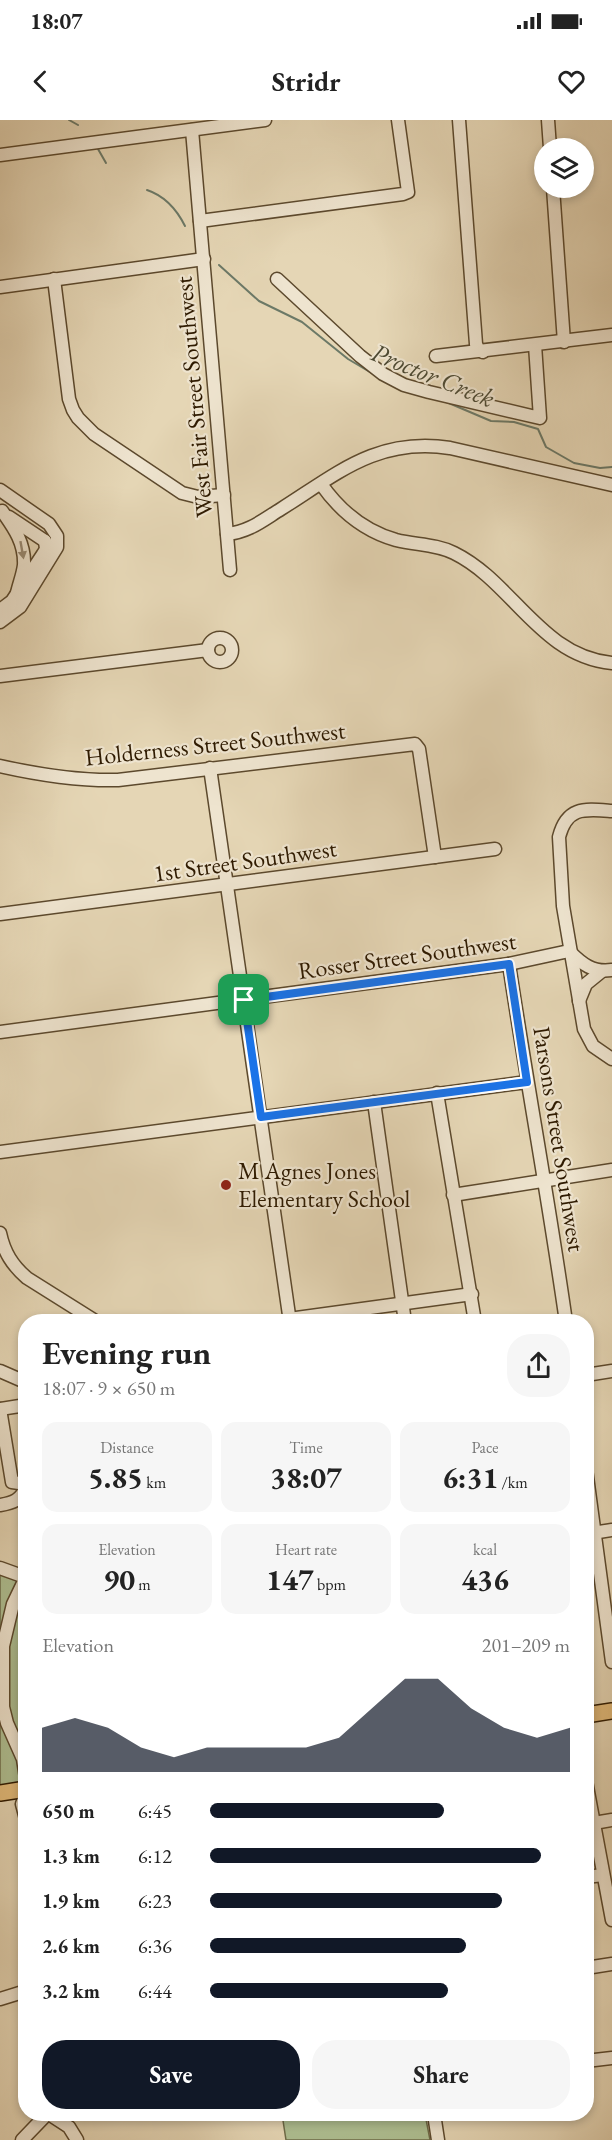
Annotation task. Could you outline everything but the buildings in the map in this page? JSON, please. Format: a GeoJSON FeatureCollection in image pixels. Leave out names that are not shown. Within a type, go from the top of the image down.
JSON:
{"type":"FeatureCollection","features":[{"type":"Feature","properties":{"kind":"main road"},"geometry":{"type":"LineString","coordinates":[[594,1714],[612,1711]]}},
{"type":"Feature","properties":{"kind":"main road"},"geometry":{"type":"LineString","coordinates":[[0,1793],[18,1792]]}},
{"type":"Feature","properties":{"kind":"street"},"geometry":{"type":"LineString","coordinates":[[0,155],[265,120]]}},
{"type":"Feature","properties":{"kind":"street"},"geometry":{"type":"LineString","coordinates":[[200,221],[408,192],[398,120]]}},
{"type":"Feature","properties":{"kind":"street"},"geometry":{"type":"LineString","coordinates":[[459,120],[476,344],[483,352]]}},
{"type":"Feature","properties":{"kind":"street"},"geometry":{"type":"LineString","coordinates":[[548,120],[549,138]]}},
{"type":"Feature","properties":{"kind":"street","name":"West Fair Street Southwest"},"geometry":{"type":"LineString","coordinates":[[192,130],[230,570]]}},
{"type":"Feature","properties":{"kind":"street"},"geometry":{"type":"LineString","coordinates":[[554,198],[564,342]]}},
{"type":"Feature","properties":{"kind":"street"},"geometry":{"type":"LineString","coordinates":[[0,286],[204,259]]}},
{"type":"Feature","properties":{"kind":"street"},"geometry":{"type":"LineString","coordinates":[[54,279],[69,399],[78,418],[94,434],[182,493],[198,497],[224,495]]}},
{"type":"Feature","properties":{"kind":"street"},"geometry":{"type":"LineString","coordinates":[[277,279],[360,356],[383,374],[404,385],[540,418],[535,345]]}},
{"type":"Feature","properties":{"kind":"street"},"geometry":{"type":"LineString","coordinates":[[436,356],[612,335]]}},
{"type":"Feature","properties":{"kind":"street"},"geometry":{"type":"LineString","coordinates":[[227,534],[250,529],[356,462],[379,452],[406,446],[434,445],[612,485]]}},
{"type":"Feature","properties":{"kind":"street"},"geometry":{"type":"LineString","coordinates":[[321,484],[342,510],[369,529],[396,540],[440,547],[453,552],[489,577],[541,630],[563,647],[593,660],[612,663]]}},
{"type":"Feature","properties":{"kind":"street"},"geometry":{"type":"LineString","coordinates":[[0,490],[49,524],[57,536],[57,547],[20,607],[0,622]]}},
{"type":"Feature","properties":{"kind":"street"},"geometry":{"type":"LineString","coordinates":[[0,610],[12,601],[46,549],[45,541],[1,511]]}},
{"type":"Feature","properties":{"kind":"street"},"geometry":{"type":"LineString","coordinates":[[1,511],[18,535],[23,547],[24,566],[16,593]]}},
{"type":"Feature","properties":{"kind":"street"},"geometry":{"type":"LineString","coordinates":[[45,541],[57,536]]}},
{"type":"Feature","properties":{"kind":"street"},"geometry":{"type":"LineString","coordinates":[[0,676],[208,650]]}},
{"type":"Feature","properties":{"kind":"street","name":"Holderness Street Southwest"},"geometry":{"type":"LineString","coordinates":[[0,766],[59,778],[89,781],[118,780],[415,744],[419,749],[435,857]]}},
{"type":"Feature","properties":{"kind":"street"},"geometry":{"type":"LineString","coordinates":[[210,768],[289,1314]]}},
{"type":"Feature","properties":{"kind":"street"},"geometry":{"type":"LineString","coordinates":[[612,811],[584,809],[574,813],[562,826],[559,837],[563,906],[584,1029],[593,1046],[612,1059]]}},
{"type":"Feature","properties":{"kind":"street","name":"1st Street Southwest"},"geometry":{"type":"LineString","coordinates":[[0,914],[495,849]]}},
{"type":"Feature","properties":{"kind":"street"},"geometry":{"type":"LineString","coordinates":[[569,951],[583,964],[607,971]]}},
{"type":"Feature","properties":{"kind":"street","name":"Rosser Street Southwest"},"geometry":{"type":"LineString","coordinates":[[0,1032],[509,964],[569,951]]}},
{"type":"Feature","properties":{"kind":"street","name":"Parsons Street Southwest"},"geometry":{"type":"LineString","coordinates":[[509,964],[527,1082],[546,1180],[565,1314]]}},
{"type":"Feature","properties":{"kind":"street"},"geometry":{"type":"LineString","coordinates":[[578,1002],[586,984],[607,971]]}},
{"type":"Feature","properties":{"kind":"street"},"geometry":{"type":"LineString","coordinates":[[0,1152],[527,1082]]}},
{"type":"Feature","properties":{"kind":"street"},"geometry":{"type":"LineString","coordinates":[[437,1093],[474,1314]]}},
{"type":"Feature","properties":{"kind":"street"},"geometry":{"type":"LineString","coordinates":[[374,1102],[404,1314]]}},
{"type":"Feature","properties":{"kind":"street"},"geometry":{"type":"LineString","coordinates":[[453,1195],[612,1170]]}},
{"type":"Feature","properties":{"kind":"street"},"geometry":{"type":"LineString","coordinates":[[0,1233],[3,1247],[17,1269],[79,1314]]}},
{"type":"Feature","properties":{"kind":"street"},"geometry":{"type":"LineString","coordinates":[[330,1314],[472,1294]]}},
{"type":"Feature","properties":{"kind":"street"},"geometry":{"type":"LineString","coordinates":[[0,1371],[18,1380]]}},
{"type":"Feature","properties":{"kind":"street"},"geometry":{"type":"LineString","coordinates":[[594,1374],[612,1371]]}},
{"type":"Feature","properties":{"kind":"street"},"geometry":{"type":"LineString","coordinates":[[18,1407],[0,1409],[12,1482],[18,1483]]}},
{"type":"Feature","properties":{"kind":"street"},"geometry":{"type":"LineString","coordinates":[[0,1505],[14,1503],[18,1499]]}},
{"type":"Feature","properties":{"kind":"street"},"geometry":{"type":"LineString","coordinates":[[594,1533],[612,1530]]}},
{"type":"Feature","properties":{"kind":"street"},"geometry":{"type":"LineString","coordinates":[[594,1551],[612,1662]]}},
{"type":"Feature","properties":{"kind":"street"},"geometry":{"type":"LineString","coordinates":[[0,1568],[18,1574]]}},
{"type":"Feature","properties":{"kind":"street"},"geometry":{"type":"LineString","coordinates":[[18,1595],[7,1624],[3,1656],[3,1707],[18,1748]]}},
{"type":"Feature","properties":{"kind":"street"},"geometry":{"type":"LineString","coordinates":[[612,1820],[594,1823],[612,1920]]}},
{"type":"Feature","properties":{"kind":"street"},"geometry":{"type":"LineString","coordinates":[[594,1876],[603,1875]]}},
{"type":"Feature","properties":{"kind":"street"},"geometry":{"type":"LineString","coordinates":[[594,1967],[612,1964]]}},
{"type":"Feature","properties":{"kind":"street"},"geometry":{"type":"LineString","coordinates":[[0,1999],[18,1993]]}},
{"type":"Feature","properties":{"kind":"street"},"geometry":{"type":"LineString","coordinates":[[594,2060],[612,2058]]}},
{"type":"Feature","properties":{"kind":"street"},"geometry":{"type":"LineString","coordinates":[[22,2140],[41,2121]]}},
{"type":"Feature","properties":{"kind":"street"},"geometry":{"type":"LineString","coordinates":[[59,2121],[69,2127],[77,2140]]}},
{"type":"Feature","properties":{"kind":"street"},"geometry":{"type":"LineString","coordinates":[[435,2121],[438,2140]]}},
{"type":"Feature","properties":{"kind":"green space"},"geometry":{"type":"Polygon","coordinates":[[[18,1569],[18,1790],[0,1794],[0,1570],[18,1569]]]}},
{"type":"Feature","properties":{"kind":"green space"},"geometry":{"type":"Polygon","coordinates":[[[283,2121],[426,2121],[430,2140],[286,2140],[283,2121]]]}},
{"type":"Feature","properties":{"kind":"waterway","name":"Proctor Creek"},"geometry":{"type":"LineString","coordinates":[[69,120],[78,125]]}},
{"type":"Feature","properties":{"kind":"waterway","name":"Proctor Creek"},"geometry":{"type":"LineString","coordinates":[[98,149],[106,163]]}},
{"type":"Feature","properties":{"kind":"waterway","name":"Proctor Creek"},"geometry":{"type":"LineString","coordinates":[[147,190],[170,204],[185,226]]}},
{"type":"Feature","properties":{"kind":"waterway","name":"Proctor Creek"},"geometry":{"type":"LineString","coordinates":[[219,265],[259,301],[302,322],[348,359],[380,378]]}},
{"type":"Feature","properties":{"kind":"waterway","name":"Proctor Creek"},"geometry":{"type":"LineString","coordinates":[[444,401],[491,421],[514,422],[538,429],[546,447],[574,463],[600,468],[612,467]]}},
{"type":"Feature","properties":{"kind":"place","name":"M Agnes Jones Elementary School"},"geometry":{"type":"Point","coordinates":[226,1185]}},
{"type":"Feature","properties":{"kind":"route"},"geometry":{"type":"LineString","coordinates":[[509,964],[527,1082],[261,1117],[244,1000],[509,964]]}}]}
